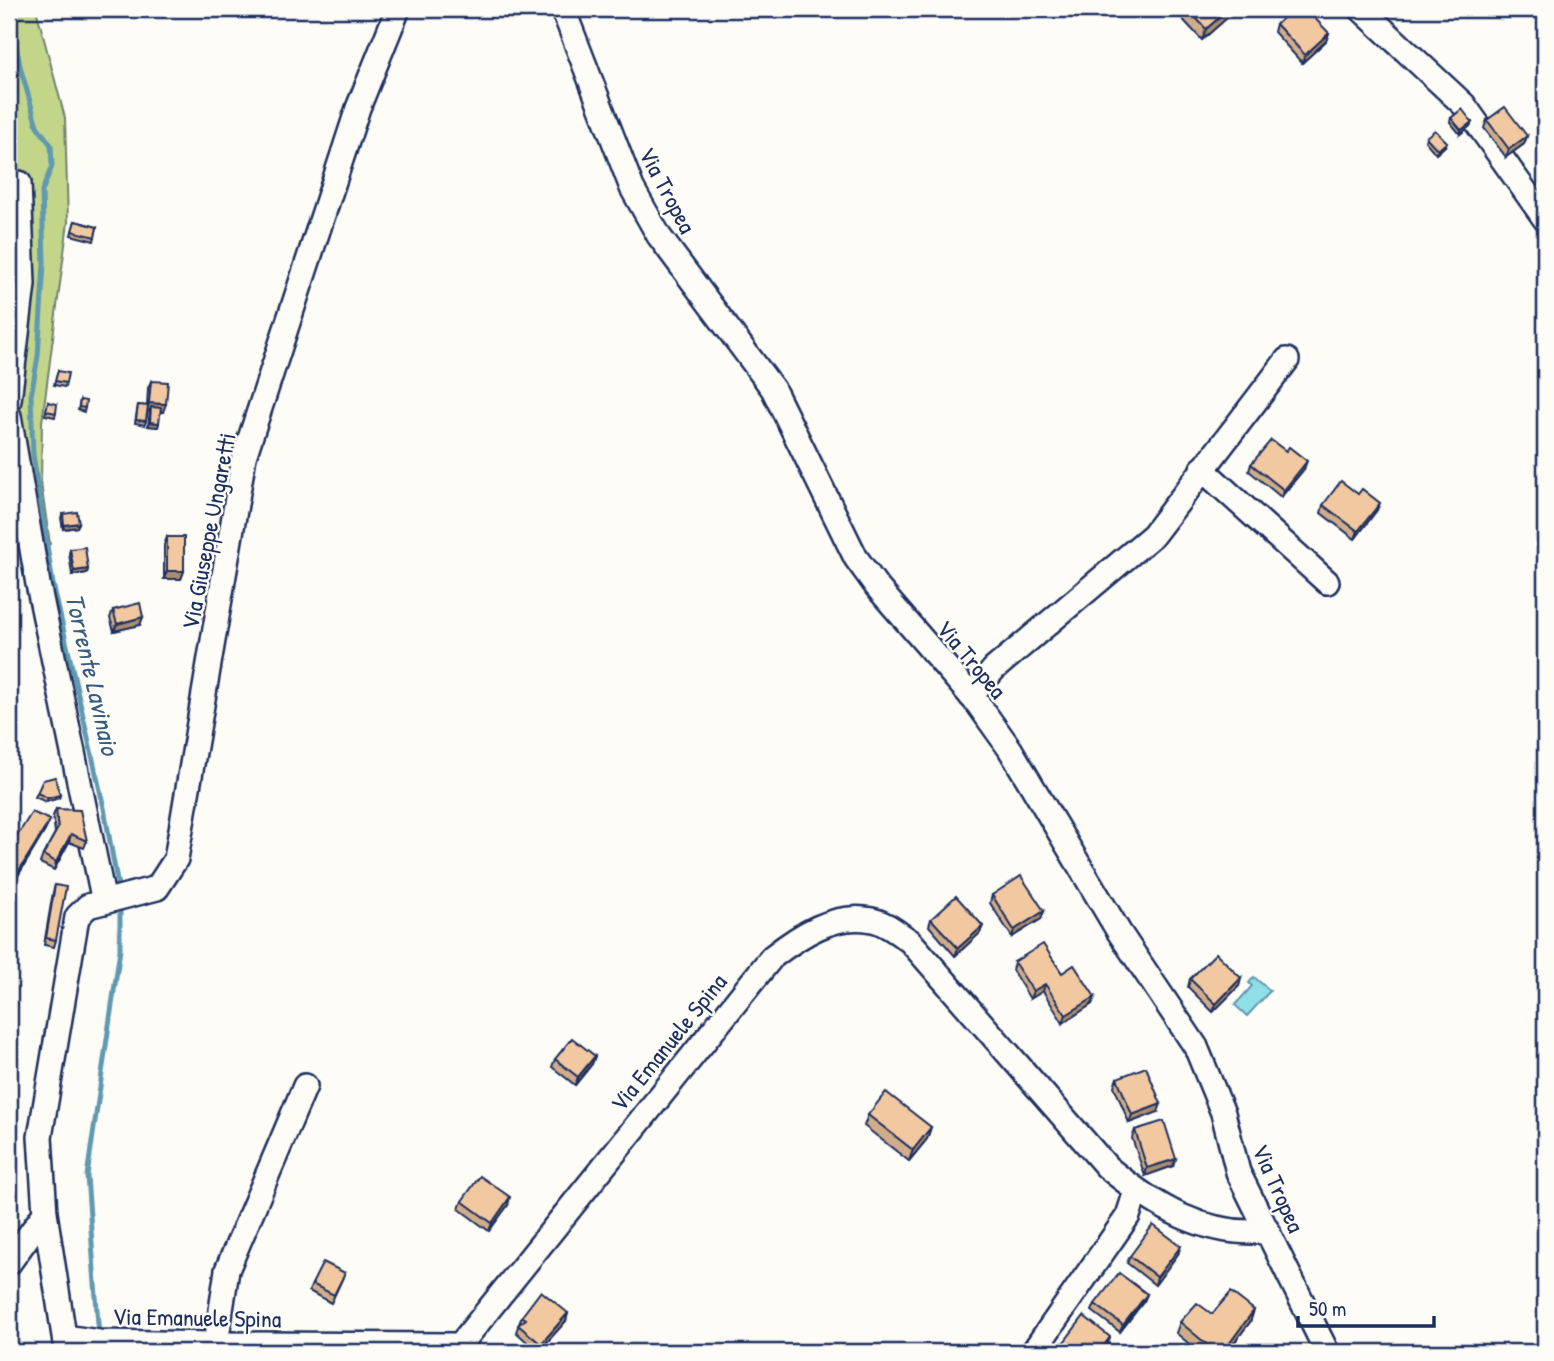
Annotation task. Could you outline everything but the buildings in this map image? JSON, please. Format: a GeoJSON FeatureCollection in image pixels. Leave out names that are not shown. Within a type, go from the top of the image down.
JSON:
{"type":"FeatureCollection","features":[{"type":"Feature","properties":{"kind":"street","name":"Via Giuseppe Ungaretti"},"geometry":{"type":"LineString","coordinates":[[106,901],[157,888],[176,859],[244,457],[358,108],[398,9]]}},
{"type":"Feature","properties":{"kind":"street","name":"Via Tropea"},"geometry":{"type":"LineString","coordinates":[[563,9],[632,188],[659,236],[773,389],[856,558],[877,587],[971,696],[1010,749],[1119,932],[1196,1047],[1223,1113],[1238,1172],[1327,1352]]}},
{"type":"Feature","properties":{"kind":"street"},"geometry":{"type":"LineString","coordinates":[[1361,9],[1464,105],[1545,219]]}},
{"type":"Feature","properties":{"kind":"street"},"geometry":{"type":"LineString","coordinates":[[9,400],[23,284],[19,183]]}},
{"type":"Feature","properties":{"kind":"street"},"geometry":{"type":"LineString","coordinates":[[971,696],[994,669],[1153,535],[1286,360]]}},
{"type":"Feature","properties":{"kind":"street"},"geometry":{"type":"LineString","coordinates":[[9,416],[38,583],[106,901],[89,906],[77,917],[40,1138],[45,1213],[65,1344]]}},
{"type":"Feature","properties":{"kind":"street"},"geometry":{"type":"LineString","coordinates":[[1202,469],[1327,582]]}},
{"type":"Feature","properties":{"kind":"street","name":"Via Emanuele Spina"},"geometry":{"type":"LineString","coordinates":[[65,1344],[99,1342],[461,1350],[743,989],[772,957],[802,934],[826,924],[872,920],[910,941],[1107,1167],[1136,1191],[1182,1217],[1218,1229],[1268,1231]]}},
{"type":"Feature","properties":{"kind":"street"},"geometry":{"type":"LineString","coordinates":[[216,1344],[227,1269],[305,1086]]}},
{"type":"Feature","properties":{"kind":"street"},"geometry":{"type":"LineString","coordinates":[[1033,1352],[1128,1216],[1136,1191]]}},
{"type":"Feature","properties":{"kind":"street"},"geometry":{"type":"LineString","coordinates":[[9,1263],[45,1213]]}},
{"type":"Feature","properties":{"kind":"green space"},"geometry":{"type":"Polygon","coordinates":[[[9,9],[36,9],[65,118],[68,222],[42,422],[41,483],[50,544],[40,544],[14,411],[30,277],[28,172],[9,167],[9,9]]]}},
{"type":"Feature","properties":{"kind":"water"},"geometry":{"type":"Polygon","coordinates":[[[1254,977],[1270,991],[1247,1016],[1235,1005],[1252,986],[1249,983],[1254,977]]]}},
{"type":"Feature","properties":{"kind":"waterway","name":"Torrente Lavinaio"},"geometry":{"type":"LineString","coordinates":[[9,12],[21,70],[37,126],[51,145],[52,166],[42,191],[44,264],[38,356],[31,396],[33,454],[53,584],[104,808],[119,892]]}},
{"type":"Feature","properties":{"kind":"waterway","name":"Torrente Lavinaio"},"geometry":{"type":"LineString","coordinates":[[99,1337],[87,1176],[120,950],[120,902]]}}]}
